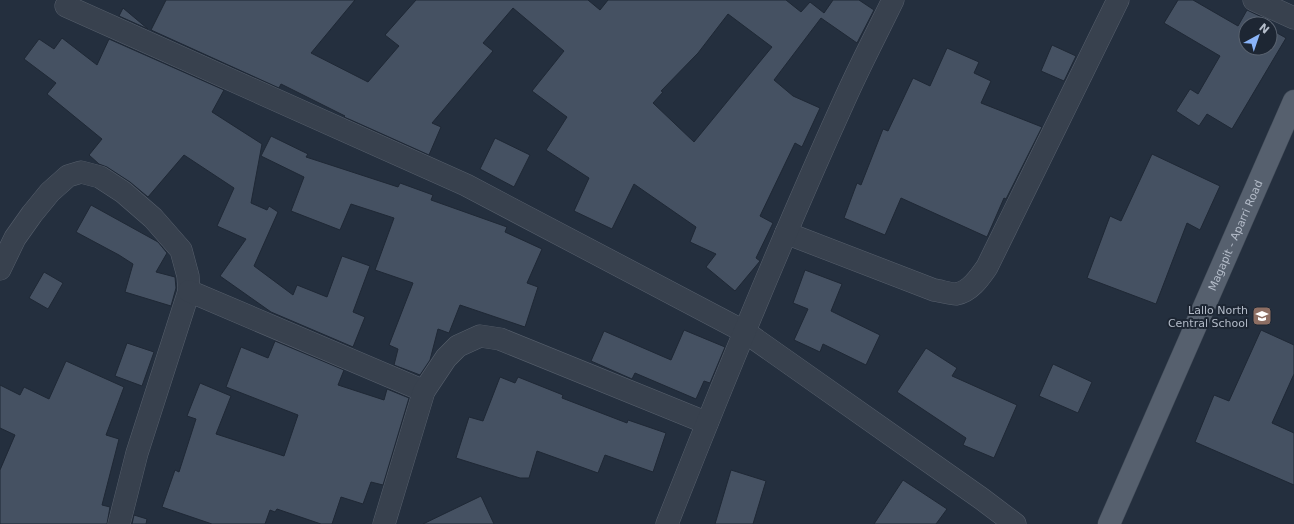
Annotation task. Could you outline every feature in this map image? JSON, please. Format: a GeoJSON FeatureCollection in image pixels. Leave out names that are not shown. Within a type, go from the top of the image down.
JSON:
{"type":"FeatureCollection","features":[{"type":"Feature","properties":{"kind":"main road","name":"Magapit - Aparri Road"},"geometry":{"type":"LineString","coordinates":[[1110,524],[1294,101]]}},
{"type":"Feature","properties":{"kind":"street"},"geometry":{"type":"LineString","coordinates":[[667,524],[707,423],[786,233],[845,99],[893,0]]}},
{"type":"Feature","properties":{"kind":"street"},"geometry":{"type":"LineString","coordinates":[[786,233],[934,290],[957,294],[969,289],[987,267],[1118,0]]}},
{"type":"Feature","properties":{"kind":"street"},"geometry":{"type":"LineString","coordinates":[[1254,0],[1294,18]]}},
{"type":"Feature","properties":{"kind":"street"},"geometry":{"type":"LineString","coordinates":[[66,6],[466,185],[745,332],[1015,524]]}},
{"type":"Feature","properties":{"kind":"street"},"geometry":{"type":"LineString","coordinates":[[0,269],[15,238],[50,192],[68,176],[80,172],[100,177],[123,192],[153,218],[181,250],[188,276],[190,291],[137,453],[119,524]]}},
{"type":"Feature","properties":{"kind":"street"},"geometry":{"type":"LineString","coordinates":[[190,291],[424,391]]}},
{"type":"Feature","properties":{"kind":"street"},"geometry":{"type":"LineString","coordinates":[[384,524],[424,391],[446,358],[458,346],[480,336],[500,339],[707,423]]}},
{"type":"Feature","properties":{"kind":"building"},"geometry":{"type":"Polygon","coordinates":[[[166,0],[355,0],[311,53],[368,82],[399,46],[385,35],[416,0],[588,0],[600,10],[608,0],[786,0],[801,12],[810,2],[824,13],[833,0],[859,0],[874,10],[857,43],[821,18],[774,80],[793,96],[820,108],[802,147],[795,143],[760,216],[773,223],[756,258],[760,261],[735,291],[706,267],[716,254],[690,242],[696,227],[634,184],[612,229],[574,211],[589,178],[546,150],[567,117],[532,91],[564,51],[513,8],[483,43],[493,51],[432,123],[441,127],[429,155],[344,117],[345,116],[281,84],[279,88],[151,30],[166,0]],[[728,14],[698,53],[661,91],[663,92],[653,103],[694,142],[772,47],[728,14]]]}},
{"type":"Feature","properties":{"kind":"building"},"geometry":{"type":"Polygon","coordinates":[[[1178,0],[1193,0],[1238,26],[1238,56],[1275,56],[1232,129],[1207,114],[1199,126],[1176,111],[1190,89],[1198,94],[1220,56],[1164,23],[1178,0]]]}},
{"type":"Feature","properties":{"kind":"building"},"geometry":{"type":"Polygon","coordinates":[[[123,8],[148,29],[119,16],[123,8]]]}},
{"type":"Feature","properties":{"kind":"building"},"geometry":{"type":"Polygon","coordinates":[[[1247,10],[1260,16],[1244,16],[1247,10]]]}},
{"type":"Feature","properties":{"kind":"building"},"geometry":{"type":"Polygon","coordinates":[[[1278,34],[1286,38],[1278,51],[1278,34]]]}},
{"type":"Feature","properties":{"kind":"building"},"geometry":{"type":"Polygon","coordinates":[[[62,38],[97,65],[109,39],[224,90],[212,112],[262,144],[251,203],[267,210],[269,206],[278,212],[254,266],[293,295],[297,285],[327,297],[342,256],[370,266],[353,312],[365,317],[353,347],[271,312],[220,276],[246,239],[217,226],[234,188],[184,155],[148,197],[130,182],[107,167],[99,164],[89,155],[102,139],[47,94],[56,83],[24,59],[39,39],[54,49],[62,38]]]}},
{"type":"Feature","properties":{"kind":"building"},"geometry":{"type":"Polygon","coordinates":[[[1052,45],[1076,56],[1064,81],[1041,71],[1052,45]]]}},
{"type":"Feature","properties":{"kind":"building"},"geometry":{"type":"Polygon","coordinates":[[[947,48],[979,62],[974,73],[991,81],[981,103],[1042,127],[1006,199],[1004,198],[987,237],[901,198],[885,235],[844,218],[857,183],[861,185],[883,129],[888,131],[913,78],[930,86],[947,48]]]}},
{"type":"Feature","properties":{"kind":"building"},"geometry":{"type":"Polygon","coordinates":[[[271,136],[308,154],[306,157],[398,187],[400,183],[433,195],[431,200],[507,227],[505,232],[542,249],[527,283],[538,287],[525,327],[460,305],[449,333],[438,329],[430,360],[420,375],[394,365],[398,349],[389,345],[413,283],[375,270],[394,218],[351,204],[340,230],[291,211],[304,177],[261,156],[271,136]]]}},
{"type":"Feature","properties":{"kind":"building"},"geometry":{"type":"Polygon","coordinates":[[[495,138],[530,155],[514,187],[480,169],[495,138]]]}},
{"type":"Feature","properties":{"kind":"building"},"geometry":{"type":"Polygon","coordinates":[[[1152,154],[1220,186],[1200,230],[1187,223],[1156,304],[1087,278],[1110,216],[1121,221],[1152,154]]]}},
{"type":"Feature","properties":{"kind":"building"},"geometry":{"type":"Polygon","coordinates":[[[91,205],[158,242],[167,253],[156,272],[175,277],[176,288],[171,306],[125,292],[133,264],[76,232],[91,205]]]}},
{"type":"Feature","properties":{"kind":"building"},"geometry":{"type":"Polygon","coordinates":[[[805,270],[842,284],[831,311],[880,335],[866,365],[823,344],[820,352],[794,340],[808,309],[793,303],[805,270]]]}},
{"type":"Feature","properties":{"kind":"building"},"geometry":{"type":"Polygon","coordinates":[[[44,272],[63,283],[48,309],[29,298],[44,272]]]}},
{"type":"Feature","properties":{"kind":"building"},"geometry":{"type":"Polygon","coordinates":[[[684,330],[725,347],[710,383],[704,381],[696,399],[635,373],[632,379],[591,361],[604,331],[671,360],[684,330]]]}},
{"type":"Feature","properties":{"kind":"building"},"geometry":{"type":"Polygon","coordinates":[[[1261,330],[1294,345],[1294,374],[1272,423],[1294,433],[1294,485],[1195,442],[1214,395],[1229,401],[1261,330]]]}},
{"type":"Feature","properties":{"kind":"building"},"geometry":{"type":"Polygon","coordinates":[[[275,341],[344,370],[338,385],[384,400],[387,389],[409,398],[383,485],[371,482],[363,504],[341,497],[332,524],[321,524],[277,509],[275,512],[270,510],[265,524],[212,524],[162,507],[175,470],[179,472],[196,419],[187,416],[200,383],[231,396],[216,434],[284,456],[298,415],[226,387],[241,347],[268,358],[275,341]]]}},
{"type":"Feature","properties":{"kind":"building"},"geometry":{"type":"Polygon","coordinates":[[[127,343],[154,352],[142,386],[115,376],[127,343]]]}},
{"type":"Feature","properties":{"kind":"building"},"geometry":{"type":"Polygon","coordinates":[[[926,348],[957,368],[952,376],[1017,405],[994,458],[963,445],[966,438],[897,392],[926,348]]]}},
{"type":"Feature","properties":{"kind":"building"},"geometry":{"type":"Polygon","coordinates":[[[66,361],[124,387],[106,435],[119,439],[102,505],[110,507],[107,524],[0,524],[0,470],[15,435],[0,428],[0,385],[20,395],[24,387],[49,399],[66,361]]]}},
{"type":"Feature","properties":{"kind":"building"},"geometry":{"type":"Polygon","coordinates":[[[1053,364],[1092,382],[1078,413],[1039,396],[1053,364]]]}},
{"type":"Feature","properties":{"kind":"building"},"geometry":{"type":"Polygon","coordinates":[[[500,377],[515,383],[518,377],[563,395],[562,398],[627,423],[628,420],[666,433],[653,472],[605,455],[598,473],[537,451],[529,478],[520,478],[456,458],[469,417],[483,421],[500,377]]]}},
{"type":"Feature","properties":{"kind":"building"},"geometry":{"type":"Polygon","coordinates":[[[731,470],[766,481],[753,524],[715,524],[731,470]]]}},
{"type":"Feature","properties":{"kind":"building"},"geometry":{"type":"Polygon","coordinates":[[[903,480],[947,509],[936,524],[874,524],[903,480]]]}},
{"type":"Feature","properties":{"kind":"building"},"geometry":{"type":"Polygon","coordinates":[[[481,496],[494,524],[423,524],[481,496]]]}},
{"type":"Feature","properties":{"kind":"building"},"geometry":{"type":"Polygon","coordinates":[[[134,515],[147,519],[146,524],[132,524],[134,515]]]}},
{"type":"Feature","properties":{"kind":"place","name":"Lallo North Central School"},"geometry":{"type":"Point","coordinates":[1262,316]}}]}
